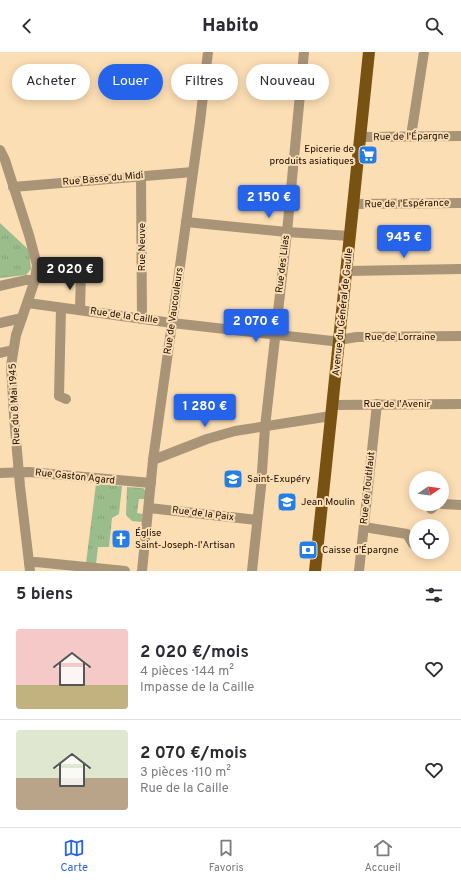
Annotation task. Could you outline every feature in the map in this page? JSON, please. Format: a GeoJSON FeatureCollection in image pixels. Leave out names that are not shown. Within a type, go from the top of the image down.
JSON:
{"type":"FeatureCollection","features":[{"type":"Feature","properties":{"kind":"main road","name":"Avenue du Général de Gaulle"},"geometry":{"type":"LineString","coordinates":[[315,571],[370,52]]}},
{"type":"Feature","properties":{"kind":"street","name":"Rue de Vaucouleurs"},"geometry":{"type":"LineString","coordinates":[[142,571],[153,460],[200,122],[208,52]]}},
{"type":"Feature","properties":{"kind":"street","name":"Rue des Lilas"},"geometry":{"type":"LineString","coordinates":[[252,571],[265,427],[287,232],[304,52]]}},
{"type":"Feature","properties":{"kind":"street"},"geometry":{"type":"LineString","coordinates":[[411,136],[424,52]]}},
{"type":"Feature","properties":{"kind":"street","name":"Rue de l'Épargne"},"geometry":{"type":"LineString","coordinates":[[360,137],[461,136]]}},
{"type":"Feature","properties":{"kind":"street","name":"Rue du 8 Mai 1945"},"geometry":{"type":"LineString","coordinates":[[0,150],[29,235],[37,265],[35,280],[16,335],[11,366],[20,486],[29,567]]}},
{"type":"Feature","properties":{"kind":"street","name":"Rue Basse du Midi"},"geometry":{"type":"LineString","coordinates":[[13,187],[141,175],[193,172]]}},
{"type":"Feature","properties":{"kind":"street","name":"Rue Neuve"},"geometry":{"type":"LineString","coordinates":[[141,175],[142,319]]}},
{"type":"Feature","properties":{"kind":"street","name":"Rue de l'Espérance"},"geometry":{"type":"LineString","coordinates":[[354,204],[461,203]]}},
{"type":"Feature","properties":{"kind":"street"},"geometry":{"type":"LineString","coordinates":[[186,222],[287,232],[350,236]]}},
{"type":"Feature","properties":{"kind":"street"},"geometry":{"type":"LineString","coordinates":[[347,271],[461,269]]}},
{"type":"Feature","properties":{"kind":"street"},"geometry":{"type":"LineString","coordinates":[[80,310],[81,272]]}},
{"type":"Feature","properties":{"kind":"street"},"geometry":{"type":"LineString","coordinates":[[0,286],[26,280],[35,280]]}},
{"type":"Feature","properties":{"kind":"street","name":"Rue de la Caille"},"geometry":{"type":"LineString","coordinates":[[28,303],[172,323],[332,341],[339,339]]}},
{"type":"Feature","properties":{"kind":"street"},"geometry":{"type":"LineString","coordinates":[[61,308],[59,396],[66,399]]}},
{"type":"Feature","properties":{"kind":"street"},"geometry":{"type":"LineString","coordinates":[[0,323],[22,318]]}},
{"type":"Feature","properties":{"kind":"street","name":"Rue de Lorraine"},"geometry":{"type":"LineString","coordinates":[[339,339],[357,337],[461,336]]}},
{"type":"Feature","properties":{"kind":"street"},"geometry":{"type":"LineString","coordinates":[[0,353],[13,350]]}},
{"type":"Feature","properties":{"kind":"street","name":"Rue de l'Avenir"},"geometry":{"type":"LineString","coordinates":[[153,460],[207,439],[265,427],[332,410],[377,404],[461,404]]}},
{"type":"Feature","properties":{"kind":"street","name":"Rue de Toutifaut"},"geometry":{"type":"LineString","coordinates":[[359,571],[377,404]]}},
{"type":"Feature","properties":{"kind":"street","name":"Rue Gaston Agard"},"geometry":{"type":"LineString","coordinates":[[0,473],[19,472],[151,483]]}},
{"type":"Feature","properties":{"kind":"street"},"geometry":{"type":"LineString","coordinates":[[449,504],[461,505]]}},
{"type":"Feature","properties":{"kind":"street","name":"Rue de la Paix"},"geometry":{"type":"LineString","coordinates":[[149,508],[257,520]]}},
{"type":"Feature","properties":{"kind":"street"},"geometry":{"type":"LineString","coordinates":[[364,527],[407,534],[409,537]]}},
{"type":"Feature","properties":{"kind":"street"},"geometry":{"type":"LineString","coordinates":[[29,567],[36,562],[124,571]]}},
{"type":"Feature","properties":{"kind":"green space"},"geometry":{"type":"Polygon","coordinates":[[[0,223],[29,250],[31,269],[26,275],[0,278],[0,223]]]}},
{"type":"Feature","properties":{"kind":"green space"},"geometry":{"type":"Polygon","coordinates":[[[96,484],[122,486],[119,514],[112,518],[109,547],[98,547],[96,564],[86,563],[96,484]]]}},
{"type":"Feature","properties":{"kind":"green space"},"geometry":{"type":"Polygon","coordinates":[[[127,487],[143,488],[146,491],[145,499],[139,499],[137,513],[143,514],[142,522],[132,521],[126,515],[127,487]]]}},
{"type":"Feature","properties":{"kind":"place","name":"Epicerie de produits asiatiques"},"geometry":{"type":"Point","coordinates":[368,155]}},
{"type":"Feature","properties":{"kind":"place","name":"Saint-Exupéry"},"geometry":{"type":"Point","coordinates":[233,479]}},
{"type":"Feature","properties":{"kind":"place","name":"Jean Moulin"},"geometry":{"type":"Point","coordinates":[287,502]}},
{"type":"Feature","properties":{"kind":"place","name":"Église Saint-Joseph-l'Artisan"},"geometry":{"type":"Point","coordinates":[121,539]}},
{"type":"Feature","properties":{"kind":"place","name":"Caisse d'Épargne"},"geometry":{"type":"Point","coordinates":[308,550]}}]}
